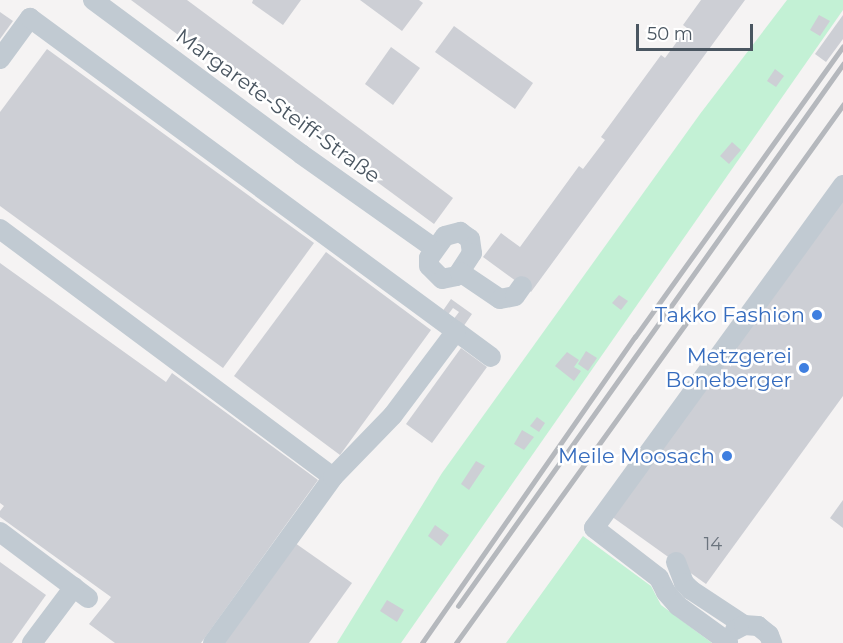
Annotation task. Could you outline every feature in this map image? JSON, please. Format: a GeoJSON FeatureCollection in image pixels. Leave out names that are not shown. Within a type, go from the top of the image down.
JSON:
{"type":"FeatureCollection","features":[{"type":"Feature","properties":{"kind":"street","name":"Margarete-Steiff-Straße"},"geometry":{"type":"LineString","coordinates":[[93,0],[301,154],[435,249]]}},
{"type":"Feature","properties":{"kind":"street"},"geometry":{"type":"LineString","coordinates":[[0,59],[30,18],[491,357]]}},
{"type":"Feature","properties":{"kind":"street"},"geometry":{"type":"LineString","coordinates":[[772,643],[764,629],[753,625],[744,625],[734,631],[728,642],[678,606],[666,592],[659,578],[594,528],[843,186]]}},
{"type":"Feature","properties":{"kind":"street"},"geometry":{"type":"LineString","coordinates":[[0,229],[333,477]]}},
{"type":"Feature","properties":{"kind":"street"},"geometry":{"type":"LineString","coordinates":[[452,232],[460,232],[470,239],[472,253],[460,272],[450,279],[442,279],[433,273],[429,266],[429,258],[435,249],[445,236],[452,232]]}},
{"type":"Feature","properties":{"kind":"street"},"geometry":{"type":"LineString","coordinates":[[460,272],[500,299],[515,296],[522,286]]}},
{"type":"Feature","properties":{"kind":"street"},"geometry":{"type":"LineString","coordinates":[[213,643],[333,477],[393,415],[456,331]]}},
{"type":"Feature","properties":{"kind":"street"},"geometry":{"type":"LineString","coordinates":[[0,532],[81,592],[32,643]]}},
{"type":"Feature","properties":{"kind":"street"},"geometry":{"type":"LineString","coordinates":[[683,572],[744,625]]}},
{"type":"Feature","properties":{"kind":"green space"},"geometry":{"type":"Polygon","coordinates":[[[787,0],[843,0],[843,10],[401,643],[337,643],[442,473],[700,114],[787,0]]]}},
{"type":"Feature","properties":{"kind":"green space"},"geometry":{"type":"Polygon","coordinates":[[[583,536],[651,586],[661,605],[712,643],[506,643],[583,536]]]}},
{"type":"Feature","properties":{"kind":"building"},"geometry":{"type":"Polygon","coordinates":[[[131,0],[187,0],[453,198],[434,224],[131,0]]]}},
{"type":"Feature","properties":{"kind":"building"},"geometry":{"type":"Polygon","coordinates":[[[253,0],[301,0],[283,25],[252,3],[253,0]]]}},
{"type":"Feature","properties":{"kind":"building"},"geometry":{"type":"Polygon","coordinates":[[[360,0],[419,0],[423,3],[402,31],[360,0]]]}},
{"type":"Feature","properties":{"kind":"building"},"geometry":{"type":"Polygon","coordinates":[[[701,0],[745,0],[531,292],[483,257],[501,233],[520,247],[579,166],[583,169],[605,140],[601,137],[661,55],[665,58],[687,28],[683,25],[701,0]]]}},
{"type":"Feature","properties":{"kind":"building"},"geometry":{"type":"Polygon","coordinates":[[[0,12],[13,21],[0,39],[0,12]]]}},
{"type":"Feature","properties":{"kind":"building"},"geometry":{"type":"Polygon","coordinates":[[[819,15],[830,21],[820,36],[810,30],[819,15]]]}},
{"type":"Feature","properties":{"kind":"building"},"geometry":{"type":"Polygon","coordinates":[[[843,15],[843,39],[826,62],[815,54],[843,15]]]}},
{"type":"Feature","properties":{"kind":"building"},"geometry":{"type":"Polygon","coordinates":[[[454,26],[533,83],[515,109],[435,52],[454,26]]]}},
{"type":"Feature","properties":{"kind":"building"},"geometry":{"type":"Polygon","coordinates":[[[391,47],[420,68],[393,105],[365,84],[391,47]]]}},
{"type":"Feature","properties":{"kind":"building"},"geometry":{"type":"Polygon","coordinates":[[[47,49],[314,243],[223,368],[0,206],[0,112],[47,49]]]}},
{"type":"Feature","properties":{"kind":"building"},"geometry":{"type":"Polygon","coordinates":[[[775,69],[784,76],[776,87],[767,81],[775,69]]]}},
{"type":"Feature","properties":{"kind":"building"},"geometry":{"type":"Polygon","coordinates":[[[732,142],[741,150],[729,164],[720,156],[732,142]]]}},
{"type":"Feature","properties":{"kind":"building","name":"Meile Moosach"},"geometry":{"type":"Polygon","coordinates":[[[843,197],[843,396],[706,584],[611,516],[843,197]]]}},
{"type":"Feature","properties":{"kind":"building"},"geometry":{"type":"Polygon","coordinates":[[[326,252],[431,330],[340,455],[234,376],[326,252]]]}},
{"type":"Feature","properties":{"kind":"building"},"geometry":{"type":"Polygon","coordinates":[[[0,263],[166,382],[172,373],[318,480],[201,643],[115,643],[89,624],[111,597],[0,517],[0,511],[4,506],[0,503],[0,263]]]}},
{"type":"Feature","properties":{"kind":"building"},"geometry":{"type":"Polygon","coordinates":[[[619,295],[628,301],[621,310],[612,303],[619,295]]]}},
{"type":"Feature","properties":{"kind":"building"},"geometry":{"type":"Polygon","coordinates":[[[451,299],[472,314],[463,327],[453,320],[459,312],[453,308],[447,316],[442,312],[451,299]]]}},
{"type":"Feature","properties":{"kind":"building"},"geometry":{"type":"Polygon","coordinates":[[[461,348],[487,367],[432,443],[406,424],[461,348]]]}},
{"type":"Feature","properties":{"kind":"building"},"geometry":{"type":"Polygon","coordinates":[[[586,351],[597,358],[588,371],[578,364],[586,351]]]}},
{"type":"Feature","properties":{"kind":"building"},"geometry":{"type":"Polygon","coordinates":[[[567,352],[579,360],[574,367],[581,371],[574,381],[555,366],[567,352]]]}},
{"type":"Feature","properties":{"kind":"building"},"geometry":{"type":"Polygon","coordinates":[[[537,417],[545,423],[539,432],[530,426],[537,417]]]}},
{"type":"Feature","properties":{"kind":"building"},"geometry":{"type":"Polygon","coordinates":[[[522,430],[534,437],[524,450],[514,444],[522,430]]]}},
{"type":"Feature","properties":{"kind":"building"},"geometry":{"type":"Polygon","coordinates":[[[476,461],[485,466],[469,490],[461,484],[476,461]]]}},
{"type":"Feature","properties":{"kind":"building"},"geometry":{"type":"Polygon","coordinates":[[[843,500],[843,528],[830,518],[843,500]]]}},
{"type":"Feature","properties":{"kind":"building"},"geometry":{"type":"Polygon","coordinates":[[[435,525],[449,535],[441,546],[428,536],[435,525]]]}},
{"type":"Feature","properties":{"kind":"building"},"geometry":{"type":"Polygon","coordinates":[[[295,543],[352,583],[309,643],[221,643],[295,543]]]}},
{"type":"Feature","properties":{"kind":"building"},"geometry":{"type":"Polygon","coordinates":[[[0,562],[46,595],[12,643],[0,643],[0,562]]]}},
{"type":"Feature","properties":{"kind":"building"},"geometry":{"type":"Polygon","coordinates":[[[387,600],[404,610],[397,622],[380,611],[387,600]]]}},
{"type":"Feature","properties":{"kind":"railway"},"geometry":{"type":"LineString","coordinates":[[422,643],[635,337],[843,47]]}},
{"type":"Feature","properties":{"kind":"railway"},"geometry":{"type":"LineString","coordinates":[[458,606],[843,64]]}},
{"type":"Feature","properties":{"kind":"railway"},"geometry":{"type":"LineString","coordinates":[[456,643],[843,105]]}},
{"type":"Feature","properties":{"kind":"place","name":"Takko Fashion"},"geometry":{"type":"Point","coordinates":[817,315]}},
{"type":"Feature","properties":{"kind":"place","name":"Metzgerei Boneberger"},"geometry":{"type":"Point","coordinates":[804,368]}},
{"type":"Feature","properties":{"kind":"place","name":"Meile Moosach"},"geometry":{"type":"Point","coordinates":[727,456]}}]}
